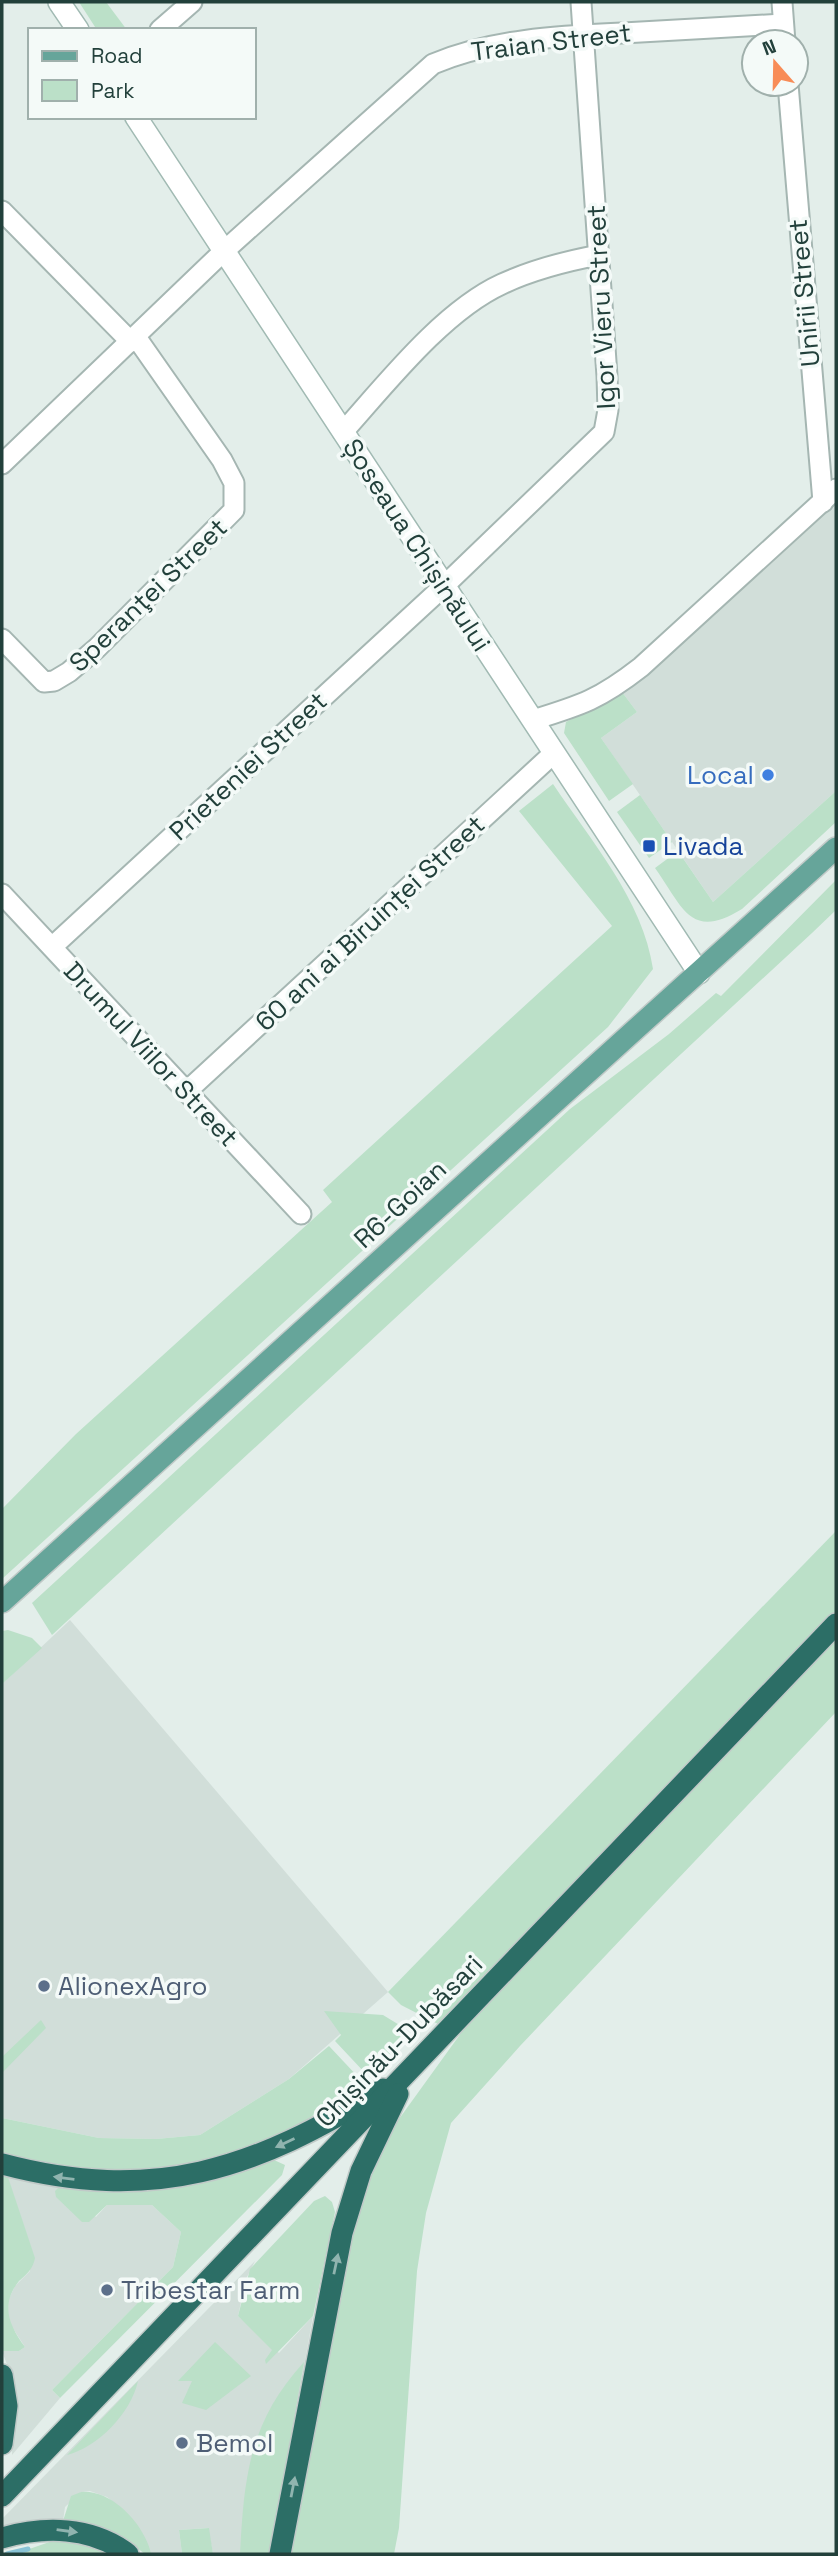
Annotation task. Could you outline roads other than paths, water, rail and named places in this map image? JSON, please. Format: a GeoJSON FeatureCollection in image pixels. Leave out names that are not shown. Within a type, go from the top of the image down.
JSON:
{"type":"FeatureCollection","features":[{"type":"Feature","properties":{"kind":"highway","name":"Chișinău-Dubăsari"},"geometry":{"type":"LineString","coordinates":[[2,2496],[836,1625]]}},
{"type":"Feature","properties":{"kind":"highway"},"geometry":{"type":"LineString","coordinates":[[2,2164],[54,2178],[99,2182],[141,2182],[205,2171],[253,2157],[309,2132],[408,2073]]}},
{"type":"Feature","properties":{"kind":"highway"},"geometry":{"type":"LineString","coordinates":[[280,2554],[342,2233],[361,2171],[408,2073]]}},
{"type":"Feature","properties":{"kind":"highway"},"geometry":{"type":"LineString","coordinates":[[2,2375],[7,2406],[2,2444]]}},
{"type":"Feature","properties":{"kind":"highway"},"geometry":{"type":"LineString","coordinates":[[2,2538],[36,2530],[66,2530],[99,2539],[128,2554]]}},
{"type":"Feature","properties":{"kind":"main road","name":"R6-Goian"},"geometry":{"type":"LineString","coordinates":[[2,1602],[836,848]]}},
{"type":"Feature","properties":{"kind":"street"},"geometry":{"type":"LineString","coordinates":[[59,2],[77,28]]}},
{"type":"Feature","properties":{"kind":"street"},"geometry":{"type":"LineString","coordinates":[[162,28],[192,2]]}},
{"type":"Feature","properties":{"kind":"street","name":"Igor Vieru Street"},"geometry":{"type":"LineString","coordinates":[[444,586],[604,432],[608,410],[581,2]]}},
{"type":"Feature","properties":{"kind":"street"},"geometry":{"type":"LineString","coordinates":[[782,2],[784,28]]}},
{"type":"Feature","properties":{"kind":"street","name":"Traian Street"},"geometry":{"type":"LineString","coordinates":[[2,464],[224,251],[433,64],[460,52],[497,44],[583,35],[740,33]]}},
{"type":"Feature","properties":{"kind":"street","name":"Unirii Street"},"geometry":{"type":"LineString","coordinates":[[789,98],[830,495]]}},
{"type":"Feature","properties":{"kind":"street","name":"Șoseaua Chișinăului"},"geometry":{"type":"LineString","coordinates":[[137,119],[699,974]]}},
{"type":"Feature","properties":{"kind":"street"},"geometry":{"type":"LineString","coordinates":[[2,211],[133,340]]}},
{"type":"Feature","properties":{"kind":"street"},"geometry":{"type":"LineString","coordinates":[[343,432],[414,354],[486,292],[540,270],[599,255]]}},
{"type":"Feature","properties":{"kind":"street","name":"Speranţei Street"},"geometry":{"type":"LineString","coordinates":[[2,639],[44,682],[54,681],[97,648],[234,510],[234,483],[222,460],[133,340]]}},
{"type":"Feature","properties":{"kind":"street"},"geometry":{"type":"LineString","coordinates":[[533,720],[589,703],[641,667],[830,495]]}},
{"type":"Feature","properties":{"kind":"street","name":"Prieteniei Street"},"geometry":{"type":"LineString","coordinates":[[52,947],[444,586]]}},
{"type":"Feature","properties":{"kind":"street","name":"60 ani ai Biruinței Street"},"geometry":{"type":"LineString","coordinates":[[186,1092],[555,753]]}},
{"type":"Feature","properties":{"kind":"street","name":"Drumul Viilor Street"},"geometry":{"type":"LineString","coordinates":[[2,894],[301,1214]]}},
{"type":"Feature","properties":{"kind":"waterway"},"geometry":{"type":"LineString","coordinates":[[7,2554],[28,2549]]}},
{"type":"Feature","properties":{"kind":"place","name":"Local"},"geometry":{"type":"Point","coordinates":[768,775]}},
{"type":"Feature","properties":{"kind":"place","name":"Livada"},"geometry":{"type":"Point","coordinates":[649,846]}},
{"type":"Feature","properties":{"kind":"place","name":"AlionexAgro"},"geometry":{"type":"Point","coordinates":[44,1986]}},
{"type":"Feature","properties":{"kind":"place","name":"Tribestar Farm"},"geometry":{"type":"Point","coordinates":[107,2290]}},
{"type":"Feature","properties":{"kind":"place","name":"Bemol"},"geometry":{"type":"Point","coordinates":[182,2443]}}]}
